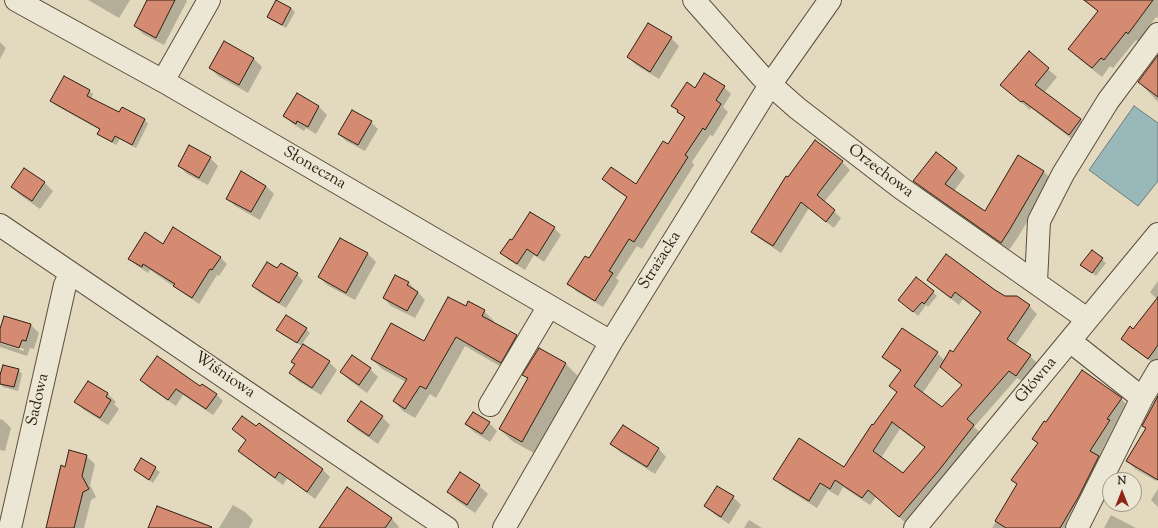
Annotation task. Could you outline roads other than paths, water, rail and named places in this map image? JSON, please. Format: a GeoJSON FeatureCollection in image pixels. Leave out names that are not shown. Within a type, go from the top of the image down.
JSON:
{"type":"FeatureCollection","features":[{"type":"Feature","properties":{"kind":"street","name":"Słoneczna"},"geometry":{"type":"LineString","coordinates":[[16,0],[163,81],[611,342]]}},
{"type":"Feature","properties":{"kind":"street"},"geometry":{"type":"LineString","coordinates":[[163,81],[208,0]]}},
{"type":"Feature","properties":{"kind":"street","name":"Orzechowa"},"geometry":{"type":"LineString","coordinates":[[694,0],[770,85],[901,188],[1087,319]]}},
{"type":"Feature","properties":{"kind":"street","name":"Strażacka"},"geometry":{"type":"LineString","coordinates":[[504,528],[611,342],[770,85],[830,0]]}},
{"type":"Feature","properties":{"kind":"street"},"geometry":{"type":"LineString","coordinates":[[1036,282],[1039,221],[1063,174],[1108,102],[1158,34]]}},
{"type":"Feature","properties":{"kind":"street","name":"Wiśniowa"},"geometry":{"type":"LineString","coordinates":[[0,225],[447,528]]}},
{"type":"Feature","properties":{"kind":"street","name":"Główna"},"geometry":{"type":"LineString","coordinates":[[915,528],[1158,234]]}},
{"type":"Feature","properties":{"kind":"street","name":"Sadowa"},"geometry":{"type":"LineString","coordinates":[[10,528],[66,285],[71,273]]}},
{"type":"Feature","properties":{"kind":"street"},"geometry":{"type":"LineString","coordinates":[[490,405],[549,306]]}},
{"type":"Feature","properties":{"kind":"street"},"geometry":{"type":"LineString","coordinates":[[1070,341],[1142,398]]}},
{"type":"Feature","properties":{"kind":"street"},"geometry":{"type":"LineString","coordinates":[[1078,528],[1142,398],[1158,371]]}},
{"type":"Feature","properties":{"kind":"water"},"geometry":{"type":"Polygon","coordinates":[[[1134,106],[1158,123],[1158,181],[1138,206],[1089,170],[1134,106]]]}}]}
